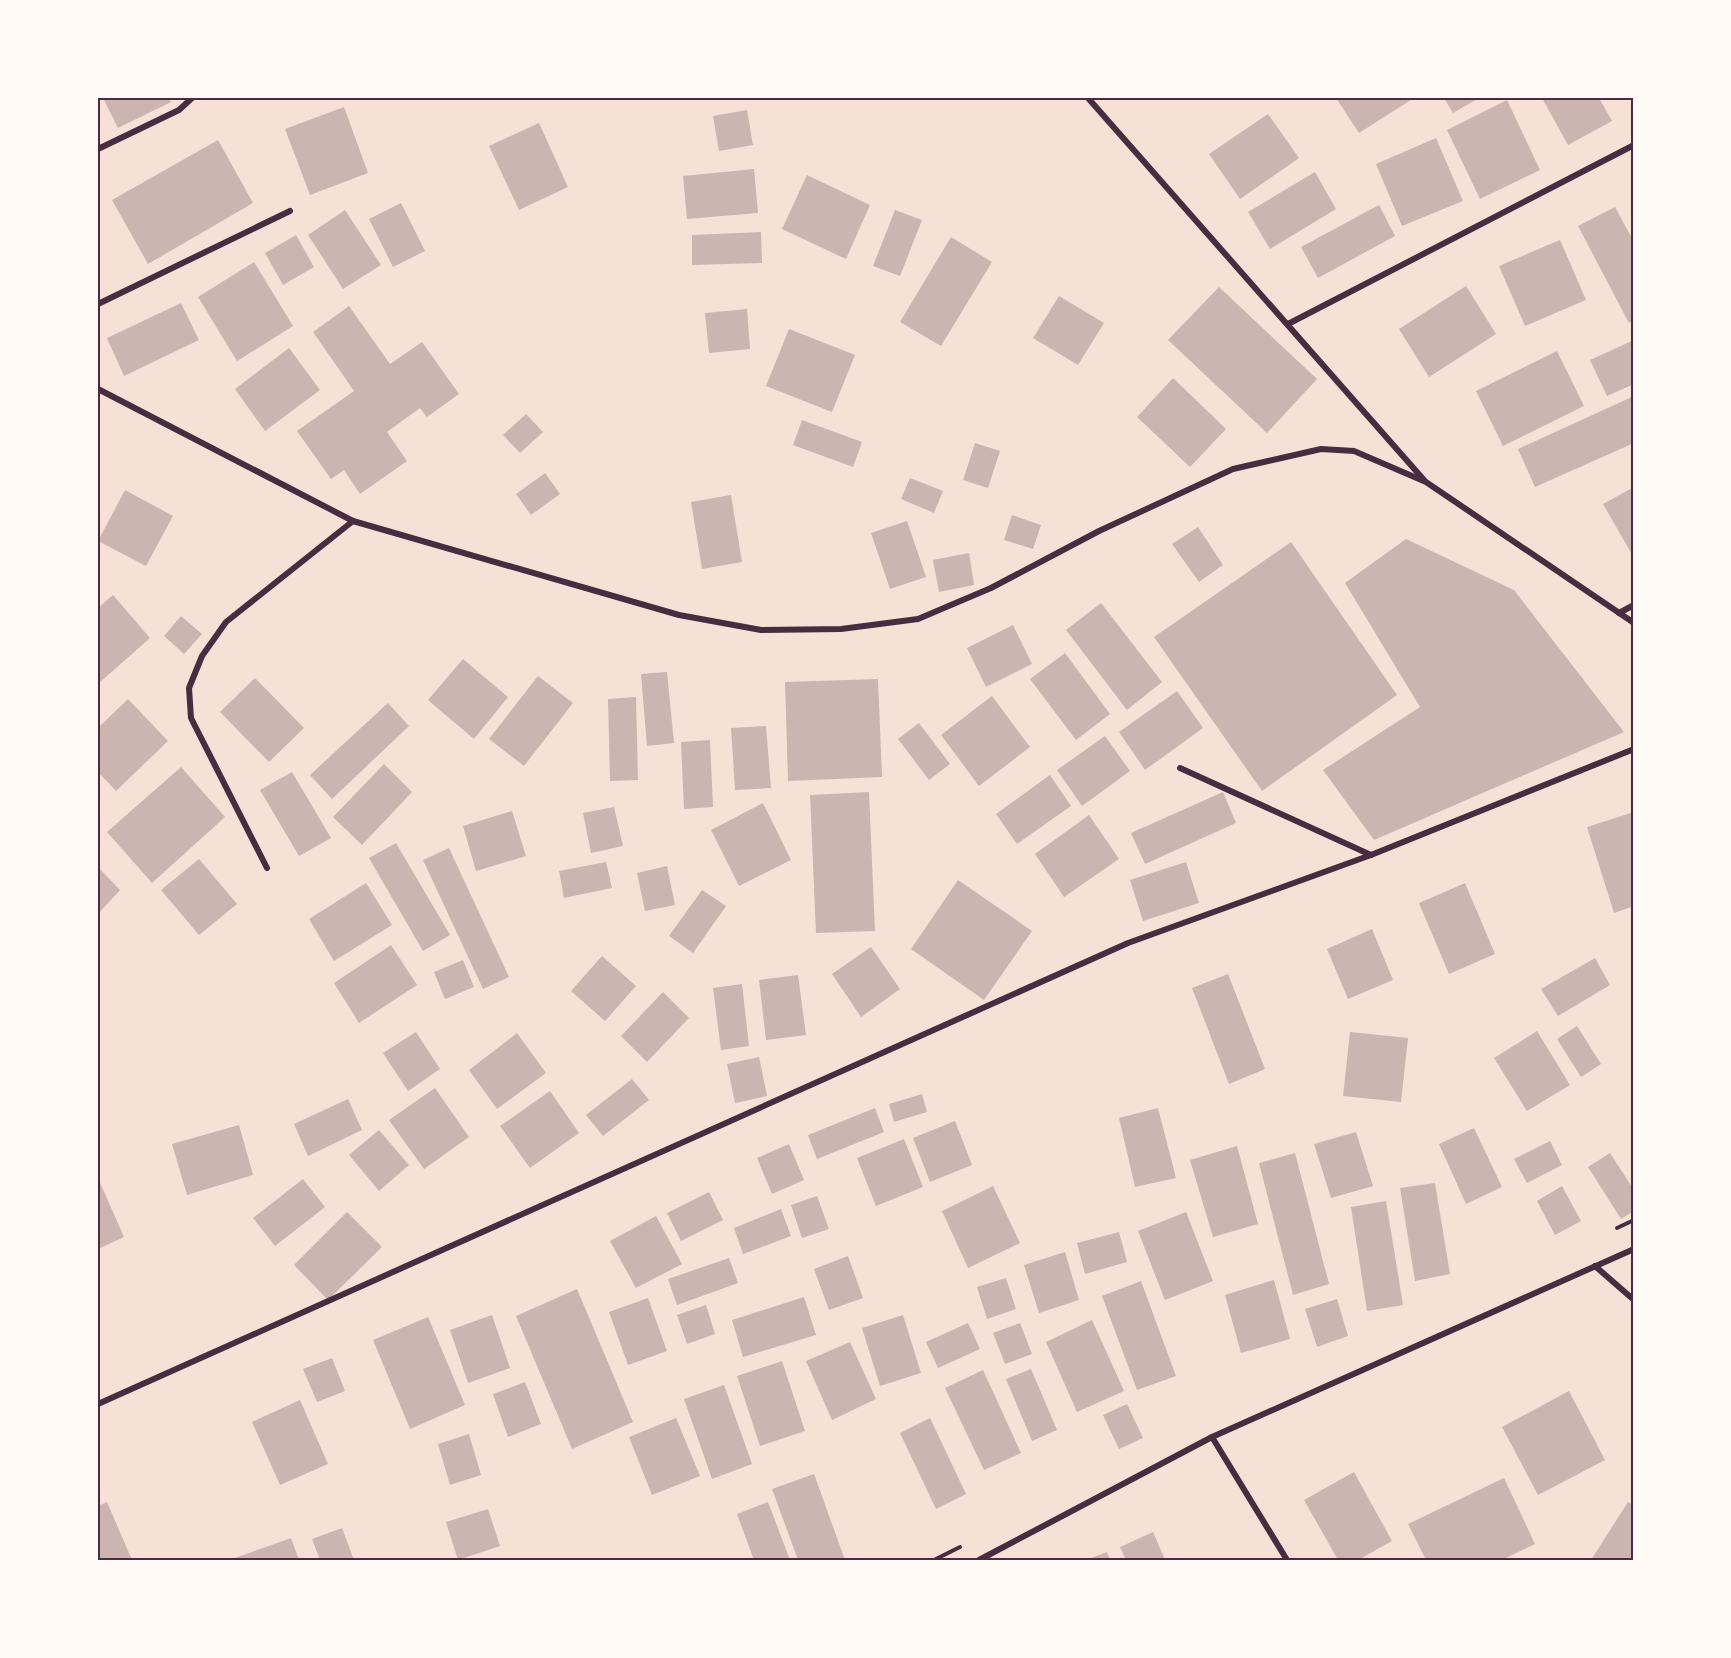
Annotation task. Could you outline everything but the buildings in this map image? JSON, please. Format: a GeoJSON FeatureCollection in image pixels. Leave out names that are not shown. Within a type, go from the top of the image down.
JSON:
{"type":"FeatureCollection","features":[{"type":"Feature","properties":{"kind":"street"},"geometry":{"type":"LineString","coordinates":[[98,148],[179,110],[192,98]]}},
{"type":"Feature","properties":{"kind":"street"},"geometry":{"type":"LineString","coordinates":[[1088,98],[1426,482]]}},
{"type":"Feature","properties":{"kind":"street"},"geometry":{"type":"LineString","coordinates":[[1288,324],[1634,145]]}},
{"type":"Feature","properties":{"kind":"street"},"geometry":{"type":"LineString","coordinates":[[98,304],[290,210]]}},
{"type":"Feature","properties":{"kind":"street"},"geometry":{"type":"LineString","coordinates":[[98,390],[353,521],[679,615],[761,630],[841,629],[918,619],[991,588],[1099,531],[1233,469],[1321,449],[1354,451],[1426,482],[1634,623]]}},
{"type":"Feature","properties":{"kind":"street"},"geometry":{"type":"LineString","coordinates":[[267,868],[191,718],[189,688],[202,656],[226,622],[353,521]]}},
{"type":"Feature","properties":{"kind":"street"},"geometry":{"type":"LineString","coordinates":[[1619,613],[1634,605]]}},
{"type":"Feature","properties":{"kind":"street"},"geometry":{"type":"LineString","coordinates":[[98,1404],[1128,943],[1371,855],[1634,749]]}},
{"type":"Feature","properties":{"kind":"street"},"geometry":{"type":"LineString","coordinates":[[1180,768],[1371,855]]}},
{"type":"Feature","properties":{"kind":"street"},"geometry":{"type":"LineString","coordinates":[[979,1560],[1212,1437],[1634,1249]]}},
{"type":"Feature","properties":{"kind":"street"},"geometry":{"type":"LineString","coordinates":[[1595,1266],[1634,1300]]}},
{"type":"Feature","properties":{"kind":"street"},"geometry":{"type":"LineString","coordinates":[[1212,1437],[1287,1560]]}}]}
